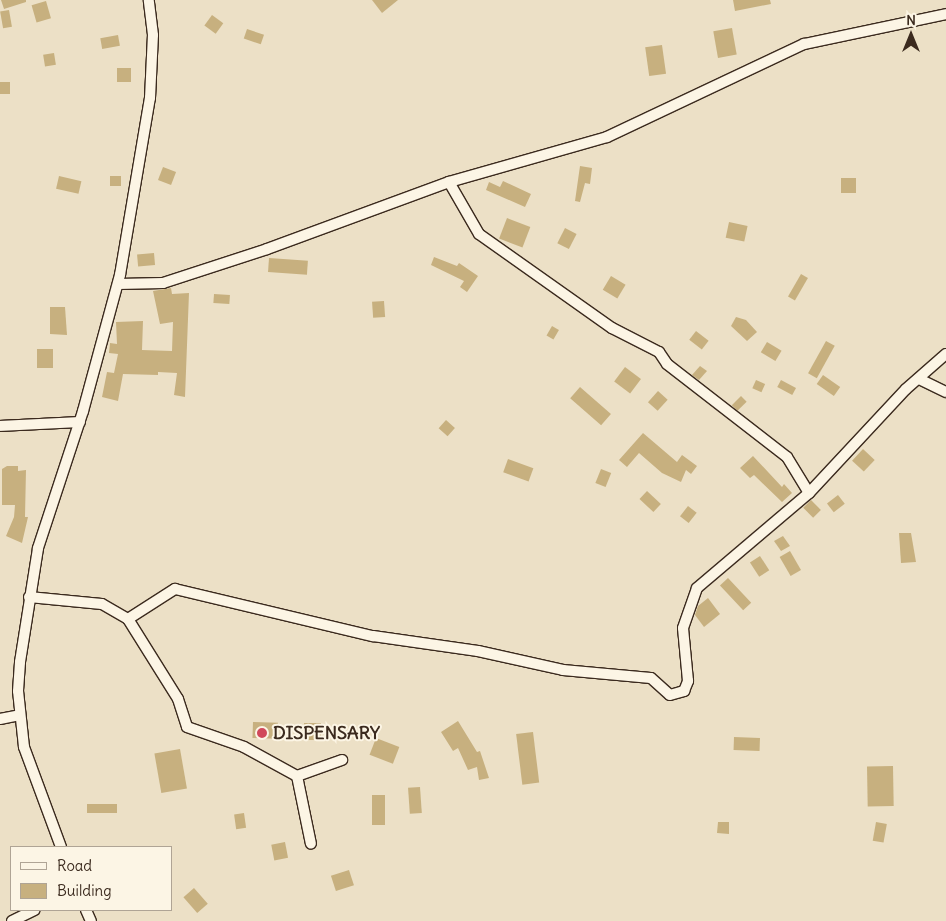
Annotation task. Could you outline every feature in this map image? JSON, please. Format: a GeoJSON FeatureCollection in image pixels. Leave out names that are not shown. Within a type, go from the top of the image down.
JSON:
{"type":"FeatureCollection","features":[{"type":"Feature","properties":{"kind":"street"},"geometry":{"type":"LineString","coordinates":[[61,846],[24,747],[18,691],[28,596],[38,548],[80,422],[118,284],[150,98],[153,35],[149,0]]}},
{"type":"Feature","properties":{"kind":"street"},"geometry":{"type":"LineString","coordinates":[[118,284],[163,283],[267,249],[449,182],[606,137],[804,44],[946,14]]}},
{"type":"Feature","properties":{"kind":"street"},"geometry":{"type":"LineString","coordinates":[[449,182],[479,234],[612,328],[658,352],[667,364],[787,457],[810,493]]}},
{"type":"Feature","properties":{"kind":"street"},"geometry":{"type":"LineString","coordinates":[[128,619],[175,589],[373,636],[478,651],[563,670],[651,678],[670,695],[684,691],[688,681],[683,628],[696,588],[810,493],[946,354]]}},
{"type":"Feature","properties":{"kind":"street"},"geometry":{"type":"LineString","coordinates":[[920,379],[946,392]]}},
{"type":"Feature","properties":{"kind":"street"},"geometry":{"type":"LineString","coordinates":[[0,426],[80,422]]}},
{"type":"Feature","properties":{"kind":"street"},"geometry":{"type":"LineString","coordinates":[[28,596],[102,604],[128,619],[178,700],[187,727],[244,746],[297,776],[342,760]]}},
{"type":"Feature","properties":{"kind":"street"},"geometry":{"type":"LineString","coordinates":[[0,719],[20,715]]}},
{"type":"Feature","properties":{"kind":"street"},"geometry":{"type":"LineString","coordinates":[[297,776],[310,844]]}},
{"type":"Feature","properties":{"kind":"street"},"geometry":{"type":"LineString","coordinates":[[12,921],[33,911]]}},
{"type":"Feature","properties":{"kind":"building"},"geometry":{"type":"Polygon","coordinates":[[[1,0],[26,0],[26,2],[4,9],[1,0]]]}},
{"type":"Feature","properties":{"kind":"building"},"geometry":{"type":"Polygon","coordinates":[[[372,0],[398,0],[382,13],[372,0]]]}},
{"type":"Feature","properties":{"kind":"building"},"geometry":{"type":"Polygon","coordinates":[[[733,0],[770,0],[771,4],[735,11],[733,0]]]}},
{"type":"Feature","properties":{"kind":"building"},"geometry":{"type":"Polygon","coordinates":[[[46,1],[51,18],[37,22],[32,5],[46,1]]]}},
{"type":"Feature","properties":{"kind":"building"},"geometry":{"type":"Polygon","coordinates":[[[9,10],[12,27],[3,28],[0,12],[9,10]]]}},
{"type":"Feature","properties":{"kind":"building"},"geometry":{"type":"Polygon","coordinates":[[[212,15],[223,23],[216,34],[204,26],[212,15]]]}},
{"type":"Feature","properties":{"kind":"building"},"geometry":{"type":"Polygon","coordinates":[[[732,28],[737,55],[718,58],[713,31],[732,28]]]}},
{"type":"Feature","properties":{"kind":"building"},"geometry":{"type":"Polygon","coordinates":[[[247,29],[264,35],[261,44],[244,38],[247,29]]]}},
{"type":"Feature","properties":{"kind":"building"},"geometry":{"type":"Polygon","coordinates":[[[118,35],[120,46],[102,49],[100,38],[118,35]]]}},
{"type":"Feature","properties":{"kind":"building"},"geometry":{"type":"Polygon","coordinates":[[[662,45],[666,74],[649,76],[645,47],[662,45]]]}},
{"type":"Feature","properties":{"kind":"building"},"geometry":{"type":"Polygon","coordinates":[[[54,53],[56,65],[45,67],[43,55],[54,53]]]}},
{"type":"Feature","properties":{"kind":"building"},"geometry":{"type":"Polygon","coordinates":[[[117,68],[131,68],[131,82],[117,82],[117,68]]]}},
{"type":"Feature","properties":{"kind":"building"},"geometry":{"type":"Polygon","coordinates":[[[0,82],[10,82],[10,94],[0,94],[0,82]]]}},
{"type":"Feature","properties":{"kind":"building"},"geometry":{"type":"Polygon","coordinates":[[[580,166],[592,168],[590,184],[585,183],[580,202],[575,201],[580,166]]]}},
{"type":"Feature","properties":{"kind":"building"},"geometry":{"type":"Polygon","coordinates":[[[163,167],[176,172],[171,185],[158,180],[163,167]]]}},
{"type":"Feature","properties":{"kind":"building"},"geometry":{"type":"Polygon","coordinates":[[[59,176],[81,181],[78,194],[56,189],[59,176]]]}},
{"type":"Feature","properties":{"kind":"building"},"geometry":{"type":"Polygon","coordinates":[[[110,176],[121,176],[121,186],[110,186],[110,176]]]}},
{"type":"Feature","properties":{"kind":"building"},"geometry":{"type":"Polygon","coordinates":[[[841,178],[856,178],[856,193],[841,193],[841,178]]]}},
{"type":"Feature","properties":{"kind":"building"},"geometry":{"type":"Polygon","coordinates":[[[503,181],[531,194],[525,207],[486,190],[489,182],[500,187],[503,181]]]}},
{"type":"Feature","properties":{"kind":"building"},"geometry":{"type":"Polygon","coordinates":[[[507,218],[530,227],[522,247],[499,239],[507,218]]]}},
{"type":"Feature","properties":{"kind":"building"},"geometry":{"type":"Polygon","coordinates":[[[729,222],[748,226],[744,242],[726,238],[729,222]]]}},
{"type":"Feature","properties":{"kind":"building"},"geometry":{"type":"Polygon","coordinates":[[[565,228],[577,234],[569,249],[557,243],[565,228]]]}},
{"type":"Feature","properties":{"kind":"building"},"geometry":{"type":"Polygon","coordinates":[[[154,253],[155,265],[138,266],[137,254],[154,253]]]}},
{"type":"Feature","properties":{"kind":"building"},"geometry":{"type":"Polygon","coordinates":[[[434,257],[457,266],[459,263],[478,276],[467,292],[460,287],[464,281],[431,265],[434,257]]]}},
{"type":"Feature","properties":{"kind":"building"},"geometry":{"type":"Polygon","coordinates":[[[269,258],[308,261],[307,275],[268,272],[269,258]]]}},
{"type":"Feature","properties":{"kind":"building"},"geometry":{"type":"Polygon","coordinates":[[[801,274],[808,278],[795,301],[788,297],[801,274]]]}},
{"type":"Feature","properties":{"kind":"building"},"geometry":{"type":"Polygon","coordinates":[[[611,276],[626,285],[617,298],[603,290],[611,276]]]}},
{"type":"Feature","properties":{"kind":"building"},"geometry":{"type":"Polygon","coordinates":[[[171,288],[172,294],[189,293],[185,397],[174,395],[177,373],[158,372],[158,375],[123,374],[118,401],[102,397],[107,372],[114,373],[118,354],[109,353],[110,343],[117,344],[116,322],[143,321],[142,350],[172,351],[173,322],[160,324],[153,291],[171,288]]]}},
{"type":"Feature","properties":{"kind":"building"},"geometry":{"type":"Polygon","coordinates":[[[214,294],[230,295],[229,304],[213,303],[214,294]]]}},
{"type":"Feature","properties":{"kind":"building"},"geometry":{"type":"Polygon","coordinates":[[[384,301],[385,317],[373,318],[372,302],[384,301]]]}},
{"type":"Feature","properties":{"kind":"building"},"geometry":{"type":"Polygon","coordinates":[[[50,307],[65,307],[67,335],[50,334],[50,307]]]}},
{"type":"Feature","properties":{"kind":"building"},"geometry":{"type":"Polygon","coordinates":[[[736,317],[746,320],[757,332],[747,341],[731,326],[736,317]]]}},
{"type":"Feature","properties":{"kind":"building"},"geometry":{"type":"Polygon","coordinates":[[[552,326],[559,330],[553,340],[546,336],[552,326]]]}},
{"type":"Feature","properties":{"kind":"building"},"geometry":{"type":"Polygon","coordinates":[[[696,331],[709,341],[702,350],[689,340],[696,331]]]}},
{"type":"Feature","properties":{"kind":"building"},"geometry":{"type":"Polygon","coordinates":[[[826,341],[835,346],[817,378],[808,373],[826,341]]]}},
{"type":"Feature","properties":{"kind":"building"},"geometry":{"type":"Polygon","coordinates":[[[767,342],[782,351],[775,361],[761,352],[767,342]]]}},
{"type":"Feature","properties":{"kind":"building"},"geometry":{"type":"Polygon","coordinates":[[[37,349],[53,349],[53,368],[37,368],[37,349]]]}},
{"type":"Feature","properties":{"kind":"building"},"geometry":{"type":"Polygon","coordinates":[[[700,366],[707,371],[699,380],[692,375],[700,366]]]}},
{"type":"Feature","properties":{"kind":"building"},"geometry":{"type":"Polygon","coordinates":[[[625,367],[641,379],[630,393],[614,381],[625,367]]]}},
{"type":"Feature","properties":{"kind":"building"},"geometry":{"type":"Polygon","coordinates":[[[823,375],[840,387],[834,396],[817,384],[823,375]]]}},
{"type":"Feature","properties":{"kind":"building"},"geometry":{"type":"Polygon","coordinates":[[[756,380],[765,384],[761,392],[752,388],[756,380]]]}},
{"type":"Feature","properties":{"kind":"building"},"geometry":{"type":"Polygon","coordinates":[[[781,380],[796,388],[792,395],[777,387],[781,380]]]}},
{"type":"Feature","properties":{"kind":"building"},"geometry":{"type":"Polygon","coordinates":[[[580,387],[611,414],[601,425],[570,398],[580,387]]]}},
{"type":"Feature","properties":{"kind":"building"},"geometry":{"type":"Polygon","coordinates":[[[658,391],[668,400],[658,411],[648,402],[658,391]]]}},
{"type":"Feature","properties":{"kind":"building"},"geometry":{"type":"Polygon","coordinates":[[[741,396],[747,402],[737,411],[732,405],[741,396]]]}},
{"type":"Feature","properties":{"kind":"building"},"geometry":{"type":"Polygon","coordinates":[[[446,420],[455,428],[448,436],[439,428],[446,420]]]}},
{"type":"Feature","properties":{"kind":"building"},"geometry":{"type":"Polygon","coordinates":[[[643,433],[677,462],[682,455],[697,466],[691,474],[686,470],[681,482],[662,473],[639,453],[627,467],[619,460],[643,433]]]}},
{"type":"Feature","properties":{"kind":"building"},"geometry":{"type":"Polygon","coordinates":[[[863,449],[875,460],[864,472],[852,461],[863,449]]]}},
{"type":"Feature","properties":{"kind":"building"},"geometry":{"type":"Polygon","coordinates":[[[753,456],[782,487],[784,484],[792,493],[782,502],[754,475],[750,478],[740,468],[753,456]]]}},
{"type":"Feature","properties":{"kind":"building"},"geometry":{"type":"Polygon","coordinates":[[[508,459],[533,468],[529,481],[503,472],[508,459]]]}},
{"type":"Feature","properties":{"kind":"building"},"geometry":{"type":"Polygon","coordinates":[[[7,466],[18,466],[18,471],[26,470],[25,517],[28,517],[22,543],[6,536],[14,517],[15,505],[2,505],[2,469],[7,466]]]}},
{"type":"Feature","properties":{"kind":"building"},"geometry":{"type":"Polygon","coordinates":[[[601,469],[611,473],[606,487],[595,483],[601,469]]]}},
{"type":"Feature","properties":{"kind":"building"},"geometry":{"type":"Polygon","coordinates":[[[647,491],[661,504],[653,512],[639,499],[647,491]]]}},
{"type":"Feature","properties":{"kind":"building"},"geometry":{"type":"Polygon","coordinates":[[[838,495],[845,504],[834,512],[827,504],[838,495]]]}},
{"type":"Feature","properties":{"kind":"building"},"geometry":{"type":"Polygon","coordinates":[[[811,500],[821,510],[813,518],[803,508],[811,500]]]}},
{"type":"Feature","properties":{"kind":"building"},"geometry":{"type":"Polygon","coordinates":[[[688,506],[697,513],[689,523],[680,516],[688,506]]]}},
{"type":"Feature","properties":{"kind":"building"},"geometry":{"type":"Polygon","coordinates":[[[899,533],[911,533],[916,562],[901,563],[899,533]]]}},
{"type":"Feature","properties":{"kind":"building"},"geometry":{"type":"Polygon","coordinates":[[[783,536],[790,546],[781,551],[774,541],[783,536]]]}},
{"type":"Feature","properties":{"kind":"building"},"geometry":{"type":"Polygon","coordinates":[[[790,551],[801,570],[791,576],[780,557],[790,551]]]}},
{"type":"Feature","properties":{"kind":"building"},"geometry":{"type":"Polygon","coordinates":[[[760,556],[769,570],[759,577],[750,563],[760,556]]]}},
{"type":"Feature","properties":{"kind":"building"},"geometry":{"type":"Polygon","coordinates":[[[728,578],[751,603],[743,610],[720,586],[728,578]]]}},
{"type":"Feature","properties":{"kind":"building"},"geometry":{"type":"Polygon","coordinates":[[[708,598],[720,614],[704,627],[695,615],[698,606],[708,598]]]}},
{"type":"Feature","properties":{"kind":"building"},"geometry":{"type":"Polygon","coordinates":[[[458,721],[477,752],[480,751],[489,778],[479,780],[477,767],[468,770],[458,748],[453,751],[441,732],[458,721]]]}},
{"type":"Feature","properties":{"kind":"building"},"geometry":{"type":"Polygon","coordinates":[[[253,722],[278,723],[277,739],[252,738],[253,722]]]}},
{"type":"Feature","properties":{"kind":"building"},"geometry":{"type":"Polygon","coordinates":[[[304,723],[321,723],[321,740],[304,740],[304,723]]]}},
{"type":"Feature","properties":{"kind":"building"},"geometry":{"type":"Polygon","coordinates":[[[533,732],[539,783],[522,785],[516,734],[533,732]]]}},
{"type":"Feature","properties":{"kind":"building"},"geometry":{"type":"Polygon","coordinates":[[[734,737],[760,738],[760,751],[734,750],[734,737]]]}},
{"type":"Feature","properties":{"kind":"building"},"geometry":{"type":"Polygon","coordinates":[[[376,738],[399,747],[393,764],[370,755],[376,738]]]}},
{"type":"Feature","properties":{"kind":"building"},"geometry":{"type":"Polygon","coordinates":[[[180,749],[187,788],[161,793],[154,754],[180,749]]]}},
{"type":"Feature","properties":{"kind":"building"},"geometry":{"type":"Polygon","coordinates":[[[867,766],[893,766],[894,806],[868,806],[867,766]]]}},
{"type":"Feature","properties":{"kind":"building"},"geometry":{"type":"Polygon","coordinates":[[[420,787],[422,813],[410,814],[408,788],[420,787]]]}},
{"type":"Feature","properties":{"kind":"building"},"geometry":{"type":"Polygon","coordinates":[[[372,795],[385,795],[385,825],[372,825],[372,795]]]}},
{"type":"Feature","properties":{"kind":"building"},"geometry":{"type":"Polygon","coordinates":[[[87,804],[117,804],[117,813],[87,813],[87,804]]]}},
{"type":"Feature","properties":{"kind":"building"},"geometry":{"type":"Polygon","coordinates":[[[244,813],[246,828],[236,829],[234,814],[244,813]]]}},
{"type":"Feature","properties":{"kind":"building"},"geometry":{"type":"Polygon","coordinates":[[[718,822],[729,822],[729,834],[717,833],[718,822]]]}},
{"type":"Feature","properties":{"kind":"building"},"geometry":{"type":"Polygon","coordinates":[[[876,822],[887,824],[884,843],[873,841],[876,822]]]}},
{"type":"Feature","properties":{"kind":"building"},"geometry":{"type":"Polygon","coordinates":[[[285,842],[288,858],[274,860],[271,845],[285,842]]]}},
{"type":"Feature","properties":{"kind":"building"},"geometry":{"type":"Polygon","coordinates":[[[349,870],[354,885],[336,891],[331,876],[349,870]]]}},
{"type":"Feature","properties":{"kind":"building"},"geometry":{"type":"Polygon","coordinates":[[[194,888],[208,904],[197,913],[183,897],[194,888]]]}},
{"type":"Feature","properties":{"kind":"place","name":"DISPENSARY"},"geometry":{"type":"Point","coordinates":[262,733]}}]}
